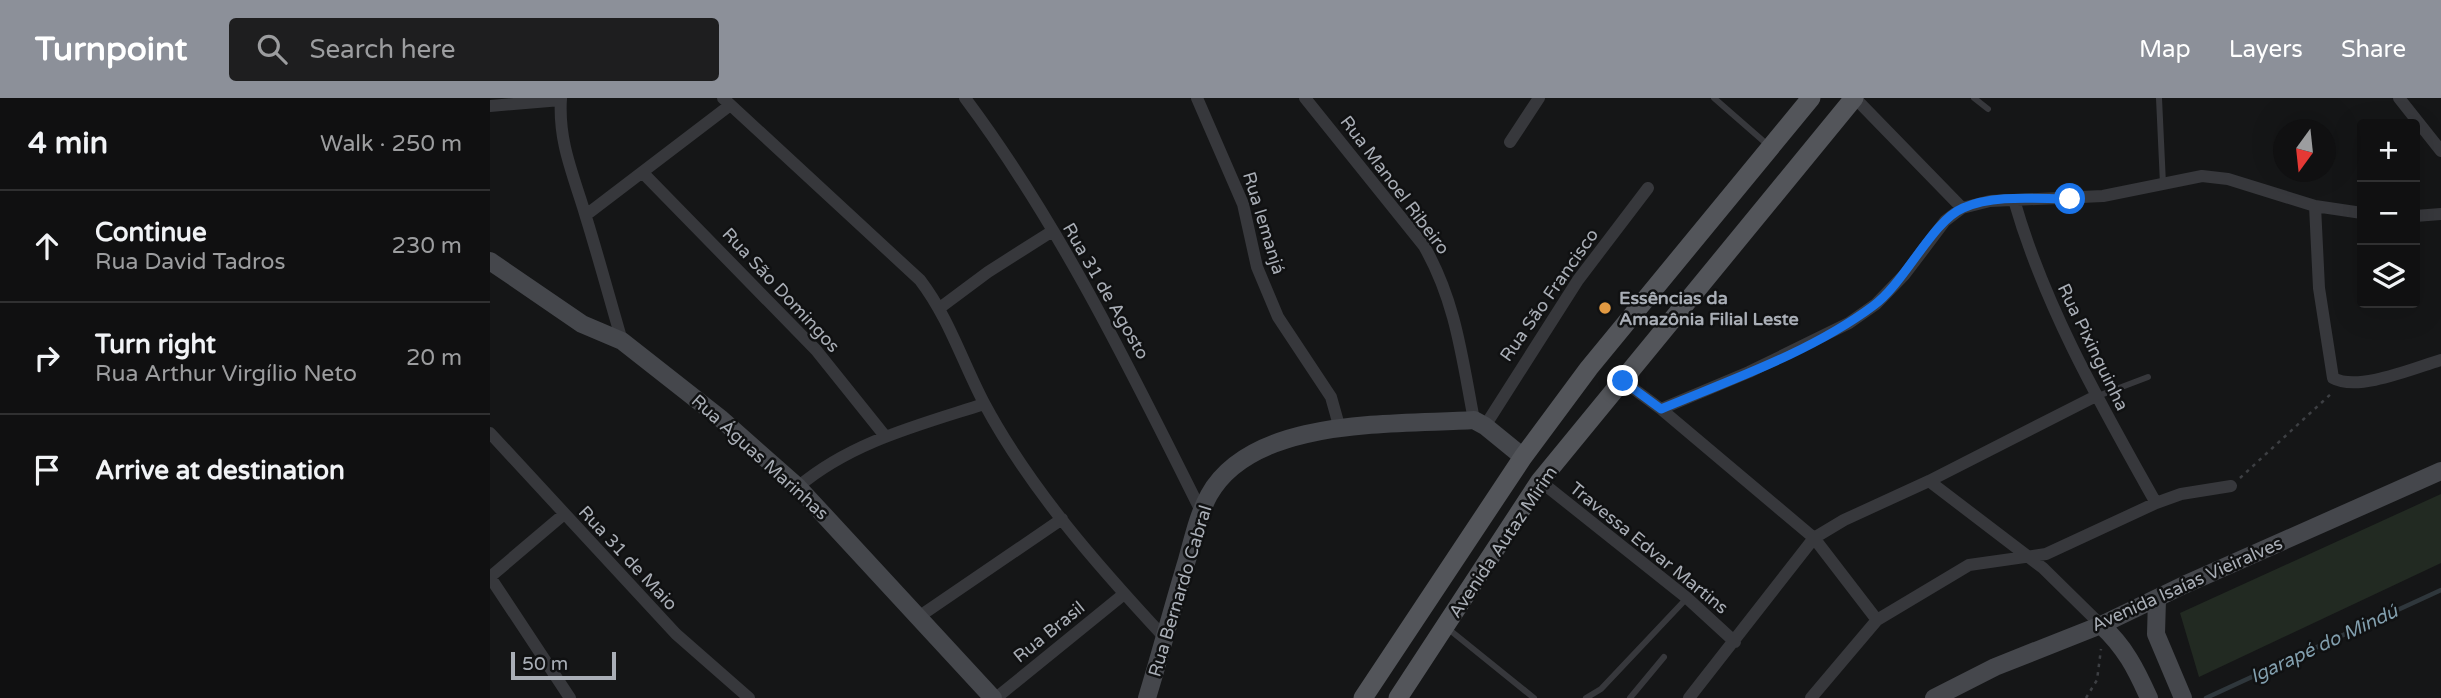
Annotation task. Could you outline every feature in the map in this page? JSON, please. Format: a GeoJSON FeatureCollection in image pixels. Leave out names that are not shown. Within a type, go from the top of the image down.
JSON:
{"type":"FeatureCollection","features":[{"type":"Feature","properties":{"kind":"main road","name":"Avenida Autaz Mirim"},"geometry":{"type":"LineString","coordinates":[[1363,698],[1523,457],[1589,368],[1811,98]]}},
{"type":"Feature","properties":{"kind":"main road","name":"Avenida Autaz Mirim"},"geometry":{"type":"LineString","coordinates":[[1398,698],[1540,481],[1854,98]]}},
{"type":"Feature","properties":{"kind":"street","name":"Rua 31 de Agosto"},"geometry":{"type":"LineString","coordinates":[[965,98],[1019,174],[1108,324],[1201,510]]}},
{"type":"Feature","properties":{"kind":"street","name":"Rua Iemanjá"},"geometry":{"type":"LineString","coordinates":[[1197,98],[1243,204],[1257,267],[1273,304],[1331,397],[1340,429]]}},
{"type":"Feature","properties":{"kind":"street"},"geometry":{"type":"LineString","coordinates":[[1510,142],[1539,98]]}},
{"type":"Feature","properties":{"kind":"street"},"geometry":{"type":"LineString","coordinates":[[1854,98],[1962,208]]}},
{"type":"Feature","properties":{"kind":"street"},"geometry":{"type":"LineString","coordinates":[[2399,98],[2441,151]]}},
{"type":"Feature","properties":{"kind":"street"},"geometry":{"type":"LineString","coordinates":[[490,106],[561,99],[562,144],[586,215],[622,341]]}},
{"type":"Feature","properties":{"kind":"street","name":"Rua Manoel Ribeiro"},"geometry":{"type":"LineString","coordinates":[[1312,101],[1424,246],[1439,273],[1451,302],[1479,423]]}},
{"type":"Feature","properties":{"kind":"street"},"geometry":{"type":"LineString","coordinates":[[586,215],[643,173],[726,102],[920,279],[941,307],[984,404],[1062,519],[1124,594],[1164,637]]}},
{"type":"Feature","properties":{"kind":"street","name":"Rua São Domingos"},"geometry":{"type":"LineString","coordinates":[[643,173],[816,350],[885,436]]}},
{"type":"Feature","properties":{"kind":"street"},"geometry":{"type":"LineString","coordinates":[[1661,409],[1749,372],[1849,323],[1876,304],[1905,274],[1945,221],[1962,208],[2014,200],[2104,195],[2202,176],[2228,179],[2315,206],[2357,212]]}},
{"type":"Feature","properties":{"kind":"street","name":"Rua São Francisco"},"geometry":{"type":"LineString","coordinates":[[1479,423],[1578,280],[1648,188]]}},
{"type":"Feature","properties":{"kind":"street","name":"Rua Pixinguinha"},"geometry":{"type":"LineString","coordinates":[[2014,200],[2047,296],[2096,396],[2156,503]]}},
{"type":"Feature","properties":{"kind":"street"},"geometry":{"type":"LineString","coordinates":[[2315,206],[2319,288],[2332,376],[2343,382],[2364,382],[2441,360]]}},
{"type":"Feature","properties":{"kind":"street"},"geometry":{"type":"LineString","coordinates":[[2420,216],[2441,214]]}},
{"type":"Feature","properties":{"kind":"street"},"geometry":{"type":"LineString","coordinates":[[941,307],[988,272],[1051,232]]}},
{"type":"Feature","properties":{"kind":"street","name":"Rua Águas Marinhas"},"geometry":{"type":"LineString","coordinates":[[490,261],[582,324],[622,341],[720,418],[798,487],[917,618],[995,698]]}},
{"type":"Feature","properties":{"kind":"street"},"geometry":{"type":"LineString","coordinates":[[1623,381],[1661,409],[1814,538],[1877,620]]}},
{"type":"Feature","properties":{"kind":"street"},"geometry":{"type":"LineString","coordinates":[[1689,698],[1814,538],[1844,520],[1929,481],[2096,396]]}},
{"type":"Feature","properties":{"kind":"street"},"geometry":{"type":"LineString","coordinates":[[798,487],[830,464],[885,436],[984,404]]}},
{"type":"Feature","properties":{"kind":"street"},"geometry":{"type":"LineString","coordinates":[[1479,423],[1523,457]]}},
{"type":"Feature","properties":{"kind":"street","name":"Rua Bernardo Cabral"},"geometry":{"type":"LineString","coordinates":[[1147,698],[1201,510],[1219,480],[1254,452],[1302,435],[1340,429],[1479,423]]}},
{"type":"Feature","properties":{"kind":"street","name":"Rua 31 de Maio"},"geometry":{"type":"LineString","coordinates":[[490,433],[563,515],[676,634],[749,698]]}},
{"type":"Feature","properties":{"kind":"street","name":"Avenida Isaías Vieiralves"},"geometry":{"type":"LineString","coordinates":[[1934,698],[1995,667],[2101,625],[2441,471]]}},
{"type":"Feature","properties":{"kind":"street","name":"Travessa Edvar Martins"},"geometry":{"type":"LineString","coordinates":[[1540,481],[1687,598],[1735,642]]}},
{"type":"Feature","properties":{"kind":"street"},"geometry":{"type":"LineString","coordinates":[[1929,481],[2029,557],[2120,643],[2132,660],[2149,698]]}},
{"type":"Feature","properties":{"kind":"street"},"geometry":{"type":"LineString","coordinates":[[1811,698],[1877,620],[1969,565],[1992,559],[2046,554],[2156,503],[2181,494],[2231,486]]}},
{"type":"Feature","properties":{"kind":"street"},"geometry":{"type":"LineString","coordinates":[[563,515],[490,577],[570,698]]}},
{"type":"Feature","properties":{"kind":"street"},"geometry":{"type":"LineString","coordinates":[[917,618],[1062,519]]}},
{"type":"Feature","properties":{"kind":"street","name":"Rua Brasil"},"geometry":{"type":"LineString","coordinates":[[995,698],[1124,594]]}},
{"type":"Feature","properties":{"kind":"street"},"geometry":{"type":"LineString","coordinates":[[2157,599],[2156,634],[2183,698]]}},
{"type":"Feature","properties":{"kind":"lane"},"geometry":{"type":"LineString","coordinates":[[1714,98],[1771,147]]}},
{"type":"Feature","properties":{"kind":"lane"},"geometry":{"type":"LineString","coordinates":[[1975,98],[1989,109]]}},
{"type":"Feature","properties":{"kind":"lane"},"geometry":{"type":"LineString","coordinates":[[2159,98],[2163,184]]}},
{"type":"Feature","properties":{"kind":"lane"},"geometry":{"type":"LineString","coordinates":[[2096,396],[2148,377]]}},
{"type":"Feature","properties":{"kind":"lane"},"geometry":{"type":"LineString","coordinates":[[1586,698],[1601,689],[1687,598]]}},
{"type":"Feature","properties":{"kind":"lane"},"geometry":{"type":"LineString","coordinates":[[1446,627],[1534,698]]}},
{"type":"Feature","properties":{"kind":"lane"},"geometry":{"type":"LineString","coordinates":[[1630,698],[1664,656]]}},
{"type":"Feature","properties":{"kind":"path"},"geometry":{"type":"LineString","coordinates":[[2231,486],[2343,382]]}},
{"type":"Feature","properties":{"kind":"path"},"geometry":{"type":"LineString","coordinates":[[2086,698],[2099,671],[2101,625]]}},
{"type":"Feature","properties":{"kind":"shaded area"},"geometry":{"type":"Polygon","coordinates":[[[2441,494],[2441,563],[2199,677],[2180,613],[2441,494]]]}},
{"type":"Feature","properties":{"kind":"waterway","name":"Igarapé do Mindú"},"geometry":{"type":"LineString","coordinates":[[2206,698],[2441,590]]}},
{"type":"Feature","properties":{"kind":"place","name":"Essências da Amazônia Filial Leste"},"geometry":{"type":"Point","coordinates":[1605,308]}},
{"type":"Feature","properties":{"kind":"route"},"geometry":{"type":"LineString","coordinates":[[1623,381],[1661,409],[1749,372],[1849,323],[1876,304],[1905,274],[1945,221],[1962,208],[1990,201],[2070,199]]}}]}
